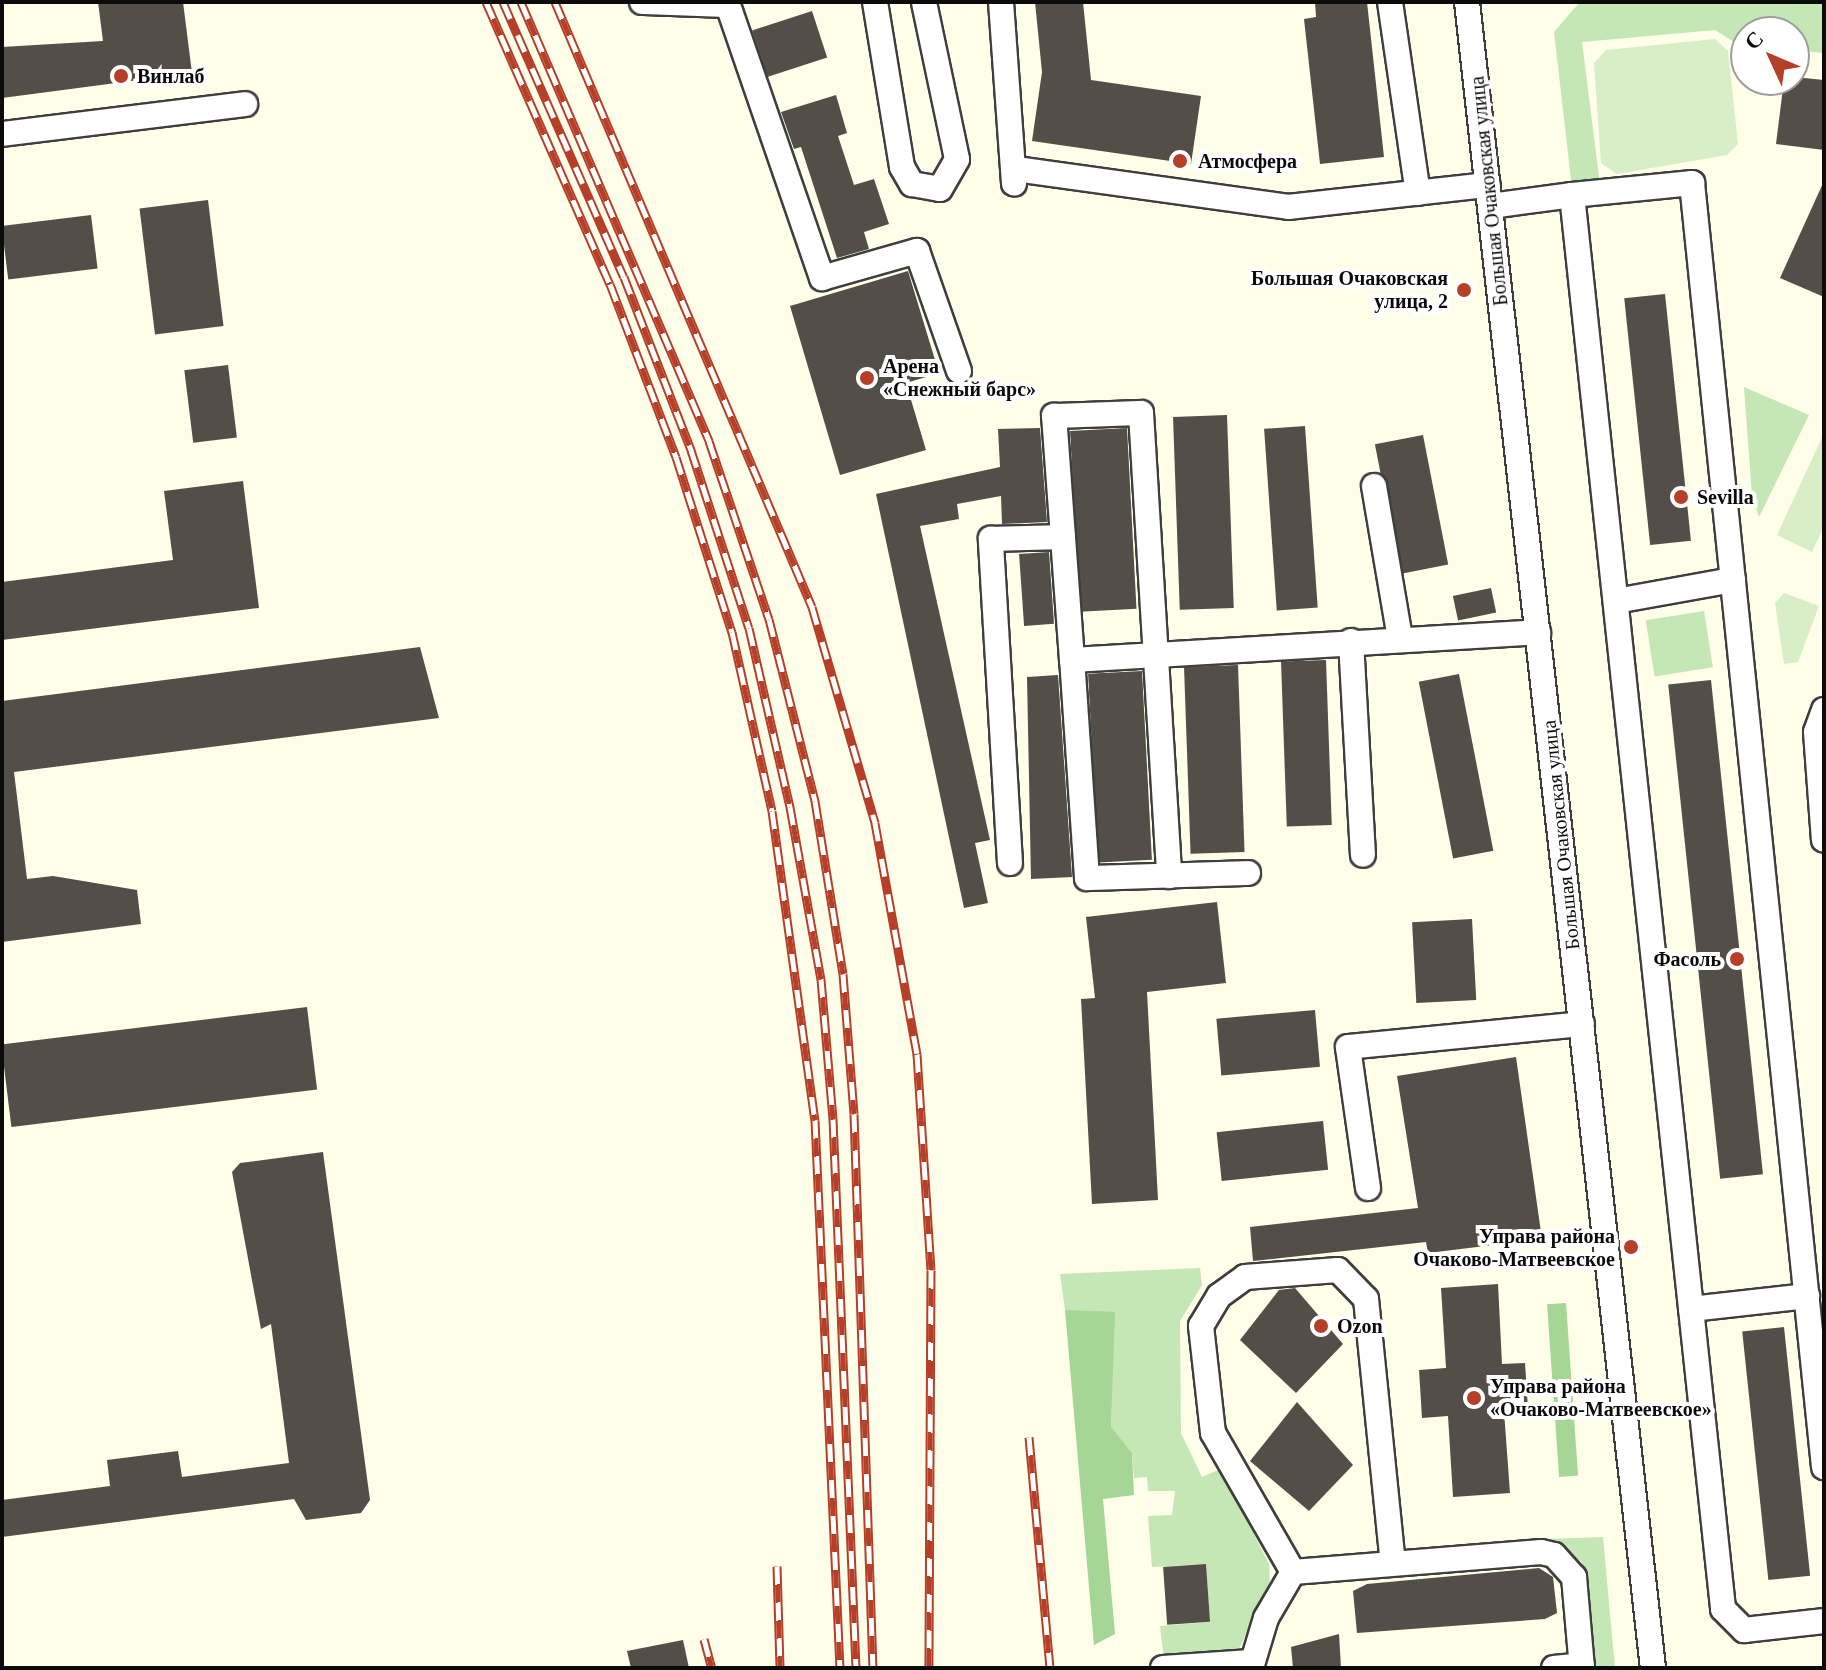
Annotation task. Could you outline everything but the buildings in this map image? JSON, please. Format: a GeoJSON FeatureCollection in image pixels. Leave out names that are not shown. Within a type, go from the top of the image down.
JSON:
{"type":"FeatureCollection","features":[{"type":"Feature","properties":{"kind":"street"},"geometry":{"type":"LineString","coordinates":[[642,2],[728,5],[822,278],[917,251],[959,371]]}},
{"type":"Feature","properties":{"kind":"street"},"geometry":{"type":"LineString","coordinates":[[875,2],[902,167],[912,184],[940,189],[957,159],[924,2]]}},
{"type":"Feature","properties":{"kind":"street"},"geometry":{"type":"LineString","coordinates":[[1001,2],[1018,177],[1277,207],[1418,193],[1572,195],[1692,183],[1824,1467]]}},
{"type":"Feature","properties":{"kind":"street"},"geometry":{"type":"LineString","coordinates":[[1390,2],[1418,193]]}},
{"type":"Feature","properties":{"kind":"street","name":"Большая Очаковская улица"},"geometry":{"type":"LineString","coordinates":[[1467,2],[1653,1668]]}},
{"type":"Feature","properties":{"kind":"street"},"geometry":{"type":"LineString","coordinates":[[2,134],[245,104]]}},
{"type":"Feature","properties":{"kind":"street"},"geometry":{"type":"LineString","coordinates":[[1572,195],[1723,1609],[1744,1630],[1824,1621]]}},
{"type":"Feature","properties":{"kind":"street"},"geometry":{"type":"LineString","coordinates":[[1169,876],[1158,654],[1141,413],[1054,416],[1087,878],[1169,876],[1248,873]]}},
{"type":"Feature","properties":{"kind":"street"},"geometry":{"type":"LineString","coordinates":[[1374,486],[1400,638]]}},
{"type":"Feature","properties":{"kind":"street"},"geometry":{"type":"LineString","coordinates":[[1010,863],[991,539],[1063,537]]}},
{"type":"Feature","properties":{"kind":"street"},"geometry":{"type":"LineString","coordinates":[[1616,601],[1733,580]]}},
{"type":"Feature","properties":{"kind":"street"},"geometry":{"type":"LineString","coordinates":[[1072,660],[1538,632]]}},
{"type":"Feature","properties":{"kind":"street"},"geometry":{"type":"LineString","coordinates":[[1351,641],[1363,855]]}},
{"type":"Feature","properties":{"kind":"street"},"geometry":{"type":"LineString","coordinates":[[1821,724],[1824,840]]}},
{"type":"Feature","properties":{"kind":"street"},"geometry":{"type":"LineString","coordinates":[[1368,1188],[1348,1047],[1582,1024]]}},
{"type":"Feature","properties":{"kind":"street"},"geometry":{"type":"LineString","coordinates":[[1293,1572],[1213,1433],[1201,1326],[1219,1296],[1245,1277],[1338,1270],[1366,1299],[1393,1563]]}},
{"type":"Feature","properties":{"kind":"street"},"geometry":{"type":"LineString","coordinates":[[1691,1309],[1807,1296]]}},
{"type":"Feature","properties":{"kind":"street"},"geometry":{"type":"LineString","coordinates":[[1293,1572],[1393,1563],[1554,1555],[1574,1577],[1582,1667],[1554,1668]]}},
{"type":"Feature","properties":{"kind":"street"},"geometry":{"type":"LineString","coordinates":[[1163,1668],[1251,1665],[1293,1572]]}},
{"type":"Feature","properties":{"kind":"green space"},"geometry":{"type":"Polygon","coordinates":[[[1580,2],[1824,2],[1824,53],[1810,52],[1810,16],[1730,16],[1730,39],[1715,30],[1582,42],[1600,185],[1572,188],[1554,32],[1580,2]]]}},
{"type":"Feature","properties":{"kind":"green space"},"geometry":{"type":"Polygon","coordinates":[[[1715,39],[1728,51],[1730,96],[1733,96],[1738,144],[1727,155],[1617,174],[1601,163],[1594,63],[1606,50],[1715,39]]]}},
{"type":"Feature","properties":{"kind":"green space"},"geometry":{"type":"Polygon","coordinates":[[[1744,387],[1809,415],[1759,517],[1752,496],[1744,387]]]}},
{"type":"Feature","properties":{"kind":"green space"},"geometry":{"type":"Polygon","coordinates":[[[1824,433],[1824,526],[1812,552],[1777,535],[1824,433]]]}},
{"type":"Feature","properties":{"kind":"green space"},"geometry":{"type":"Polygon","coordinates":[[[1784,593],[1819,606],[1798,662],[1784,664],[1775,603],[1784,593]]]}},
{"type":"Feature","properties":{"kind":"green space"},"geometry":{"type":"Polygon","coordinates":[[[1704,611],[1713,667],[1655,677],[1646,620],[1704,611]]]}},
{"type":"Feature","properties":{"kind":"green space"},"geometry":{"type":"Polygon","coordinates":[[[1200,1268],[1202,1285],[1180,1321],[1181,1433],[1202,1477],[1218,1470],[1230,1487],[1269,1564],[1270,1583],[1240,1647],[1222,1660],[1165,1668],[1160,1626],[1210,1622],[1206,1564],[1152,1567],[1148,1516],[1172,1515],[1175,1491],[1148,1491],[1147,1477],[1134,1478],[1132,1453],[1111,1428],[1114,1313],[1065,1310],[1060,1274],[1200,1268]]]}},
{"type":"Feature","properties":{"kind":"green space"},"geometry":{"type":"Polygon","coordinates":[[[1566,1303],[1578,1476],[1559,1477],[1547,1304],[1566,1303]]]}},
{"type":"Feature","properties":{"kind":"green space"},"geometry":{"type":"Polygon","coordinates":[[[1065,1310],[1115,1312],[1111,1427],[1132,1453],[1134,1495],[1103,1499],[1115,1634],[1094,1645],[1065,1310]]]}},
{"type":"Feature","properties":{"kind":"green space"},"geometry":{"type":"Polygon","coordinates":[[[1603,1537],[1615,1668],[1593,1668],[1582,1562],[1546,1539],[1603,1537]]]}},
{"type":"Feature","properties":{"kind":"railway"},"geometry":{"type":"LineString","coordinates":[[486,2],[610,284],[676,457],[732,632],[772,811],[815,1120],[840,1668]]}},
{"type":"Feature","properties":{"kind":"railway"},"geometry":{"type":"LineString","coordinates":[[503,2],[624,277],[691,450],[749,628],[790,807],[821,979],[833,1119],[856,1668]]}},
{"type":"Feature","properties":{"kind":"railway"},"geometry":{"type":"LineString","coordinates":[[521,2],[709,441],[769,619],[815,801],[843,974],[854,1114],[873,1668]]}},
{"type":"Feature","properties":{"kind":"railway"},"geometry":{"type":"LineString","coordinates":[[555,2],[812,607],[875,823],[917,1054],[931,1270],[929,1668]]}},
{"type":"Feature","properties":{"kind":"railway"},"geometry":{"type":"LineString","coordinates":[[1029,1437],[1050,1668]]}},
{"type":"Feature","properties":{"kind":"railway"},"geometry":{"type":"LineString","coordinates":[[777,1566],[780,1668]]}},
{"type":"Feature","properties":{"kind":"railway"},"geometry":{"type":"LineString","coordinates":[[704,1639],[712,1668]]}},
{"type":"Feature","properties":{"kind":"place","name":"Винлаб"},"geometry":{"type":"Point","coordinates":[121,76]}},
{"type":"Feature","properties":{"kind":"place","name":"Атмосфера"},"geometry":{"type":"Point","coordinates":[1180,161]}},
{"type":"Feature","properties":{"kind":"place","name":"Большая Очаковская улица, 2"},"geometry":{"type":"Point","coordinates":[1464,290]}},
{"type":"Feature","properties":{"kind":"place","name":"Арена «Снежный барс»"},"geometry":{"type":"Point","coordinates":[867,378]}},
{"type":"Feature","properties":{"kind":"place","name":"Sevilla"},"geometry":{"type":"Point","coordinates":[1681,497]}},
{"type":"Feature","properties":{"kind":"place","name":"Фасоль"},"geometry":{"type":"Point","coordinates":[1737,959]}},
{"type":"Feature","properties":{"kind":"place","name":"Управа района Очаково-Матвеевское"},"geometry":{"type":"Point","coordinates":[1631,1247]}},
{"type":"Feature","properties":{"kind":"place","name":"Ozon"},"geometry":{"type":"Point","coordinates":[1321,1326]}},
{"type":"Feature","properties":{"kind":"place","name":"Управа района «Очаково-Матвеевское»"},"geometry":{"type":"Point","coordinates":[1474,1398]}}]}
